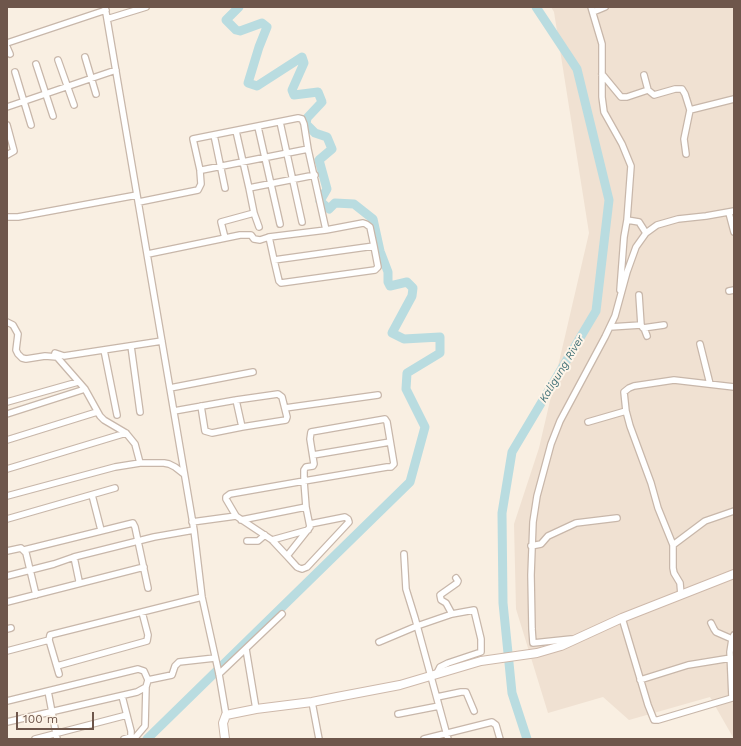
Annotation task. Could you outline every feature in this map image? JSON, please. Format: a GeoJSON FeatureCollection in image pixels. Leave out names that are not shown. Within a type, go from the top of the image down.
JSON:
{"type":"FeatureCollection","features":[{"type":"Feature","properties":{"kind":"main road"},"geometry":{"type":"LineString","coordinates":[[225,739],[223,723],[226,715],[256,709],[312,702],[400,685],[486,660],[530,654],[561,646],[622,618],[734,574]]}},
{"type":"Feature","properties":{"kind":"street"},"geometry":{"type":"LineString","coordinates":[[107,19],[146,7]]}},
{"type":"Feature","properties":{"kind":"street"},"geometry":{"type":"LineString","coordinates":[[605,7],[592,9],[601,39],[602,97],[604,112],[622,144],[630,166],[620,297]]}},
{"type":"Feature","properties":{"kind":"street"},"geometry":{"type":"LineString","coordinates":[[7,43],[105,9],[194,530],[202,597],[219,673],[226,715]]}},
{"type":"Feature","properties":{"kind":"street"},"geometry":{"type":"LineString","coordinates":[[7,47],[10,54]]}},
{"type":"Feature","properties":{"kind":"street"},"geometry":{"type":"LineString","coordinates":[[85,57],[96,94]]}},
{"type":"Feature","properties":{"kind":"street"},"geometry":{"type":"LineString","coordinates":[[58,60],[74,105]]}},
{"type":"Feature","properties":{"kind":"street"},"geometry":{"type":"LineString","coordinates":[[36,64],[53,116]]}},
{"type":"Feature","properties":{"kind":"street"},"geometry":{"type":"LineString","coordinates":[[7,107],[116,70]]}},
{"type":"Feature","properties":{"kind":"street"},"geometry":{"type":"LineString","coordinates":[[14,72],[31,125]]}},
{"type":"Feature","properties":{"kind":"street"},"geometry":{"type":"LineString","coordinates":[[602,74],[622,97],[648,90]]}},
{"type":"Feature","properties":{"kind":"street"},"geometry":{"type":"LineString","coordinates":[[644,75],[648,90],[652,94],[656,95],[675,89],[682,89],[685,94],[690,110],[684,139],[686,154]]}},
{"type":"Feature","properties":{"kind":"street"},"geometry":{"type":"LineString","coordinates":[[690,110],[734,99]]}},
{"type":"Feature","properties":{"kind":"street"},"geometry":{"type":"LineString","coordinates":[[139,202],[198,190],[201,184],[200,170],[193,140],[298,118],[302,119],[304,124],[326,230]]}},
{"type":"Feature","properties":{"kind":"street"},"geometry":{"type":"LineString","coordinates":[[280,122],[302,222]]}},
{"type":"Feature","properties":{"kind":"street"},"geometry":{"type":"LineString","coordinates":[[7,125],[14,151],[7,155]]}},
{"type":"Feature","properties":{"kind":"street"},"geometry":{"type":"LineString","coordinates":[[258,127],[280,224]]}},
{"type":"Feature","properties":{"kind":"street"},"geometry":{"type":"LineString","coordinates":[[236,131],[248,188],[259,227]]}},
{"type":"Feature","properties":{"kind":"street"},"geometry":{"type":"LineString","coordinates":[[214,135],[225,188]]}},
{"type":"Feature","properties":{"kind":"street"},"geometry":{"type":"LineString","coordinates":[[200,170],[308,149]]}},
{"type":"Feature","properties":{"kind":"street"},"geometry":{"type":"LineString","coordinates":[[248,188],[314,175]]}},
{"type":"Feature","properties":{"kind":"street"},"geometry":{"type":"LineString","coordinates":[[7,217],[18,217],[137,195]]}},
{"type":"Feature","properties":{"kind":"street"},"geometry":{"type":"LineString","coordinates":[[577,638],[533,643],[531,546],[533,522],[537,496],[551,444],[560,421],[610,327],[636,247],[646,233],[657,225],[678,219],[731,212],[734,232]]}},
{"type":"Feature","properties":{"kind":"street"},"geometry":{"type":"LineString","coordinates":[[225,238],[221,222],[254,213]]}},
{"type":"Feature","properties":{"kind":"street"},"geometry":{"type":"LineString","coordinates":[[627,220],[640,222],[646,233]]}},
{"type":"Feature","properties":{"kind":"street"},"geometry":{"type":"LineString","coordinates":[[148,254],[244,234],[257,240],[269,237],[366,224],[370,227],[378,267],[377,270],[284,284],[279,281],[269,237]]}},
{"type":"Feature","properties":{"kind":"street"},"geometry":{"type":"LineString","coordinates":[[274,260],[374,246]]}},
{"type":"Feature","properties":{"kind":"street"},"geometry":{"type":"LineString","coordinates":[[639,295],[643,327],[647,336]]}},
{"type":"Feature","properties":{"kind":"street"},"geometry":{"type":"LineString","coordinates":[[7,322],[13,325],[17,331],[18,337],[16,350],[18,354],[22,358],[26,359],[45,356],[57,358],[85,389],[97,412],[104,420],[126,433],[135,444],[140,463]]}},
{"type":"Feature","properties":{"kind":"street"},"geometry":{"type":"LineString","coordinates":[[610,327],[643,327],[664,325]]}},
{"type":"Feature","properties":{"kind":"street"},"geometry":{"type":"LineString","coordinates":[[54,353],[64,356],[162,341]]}},
{"type":"Feature","properties":{"kind":"street"},"geometry":{"type":"LineString","coordinates":[[700,344],[710,384]]}},
{"type":"Feature","properties":{"kind":"street"},"geometry":{"type":"LineString","coordinates":[[131,346],[140,412]]}},
{"type":"Feature","properties":{"kind":"street"},"geometry":{"type":"LineString","coordinates":[[104,350],[117,415]]}},
{"type":"Feature","properties":{"kind":"street"},"geometry":{"type":"LineString","coordinates":[[170,388],[253,372]]}},
{"type":"Feature","properties":{"kind":"street"},"geometry":{"type":"LineString","coordinates":[[681,595],[680,583],[674,574],[673,568],[673,545],[658,508],[626,411],[624,392],[634,386],[674,380],[734,386]]}},
{"type":"Feature","properties":{"kind":"street"},"geometry":{"type":"LineString","coordinates":[[7,402],[78,382]]}},
{"type":"Feature","properties":{"kind":"street"},"geometry":{"type":"LineString","coordinates":[[7,414],[85,389]]}},
{"type":"Feature","properties":{"kind":"street"},"geometry":{"type":"LineString","coordinates":[[174,411],[201,406],[236,400],[278,394],[283,398],[287,417],[284,421],[212,433],[205,430],[201,406]]}},
{"type":"Feature","properties":{"kind":"street"},"geometry":{"type":"LineString","coordinates":[[285,408],[378,394]]}},
{"type":"Feature","properties":{"kind":"street"},"geometry":{"type":"LineString","coordinates":[[236,400],[242,427]]}},
{"type":"Feature","properties":{"kind":"street"},"geometry":{"type":"LineString","coordinates":[[588,422],[626,411]]}},
{"type":"Feature","properties":{"kind":"street"},"geometry":{"type":"LineString","coordinates":[[7,440],[97,412]]}},
{"type":"Feature","properties":{"kind":"street"},"geometry":{"type":"LineString","coordinates":[[272,540],[309,527],[345,517],[349,522],[304,568],[299,568],[287,556],[272,540],[236,516],[226,499],[228,495],[304,482],[391,467],[394,464],[386,420],[382,419],[311,432],[310,439],[314,465],[304,468],[304,482],[306,507],[309,527],[287,556]]}},
{"type":"Feature","properties":{"kind":"street"},"geometry":{"type":"LineString","coordinates":[[7,469],[126,433]]}},
{"type":"Feature","properties":{"kind":"street"},"geometry":{"type":"LineString","coordinates":[[313,455],[390,442]]}},
{"type":"Feature","properties":{"kind":"street"},"geometry":{"type":"LineString","coordinates":[[7,496],[115,467],[140,463],[169,464],[176,467],[184,474]]}},
{"type":"Feature","properties":{"kind":"street"},"geometry":{"type":"LineString","coordinates":[[7,519],[115,488]]}},
{"type":"Feature","properties":{"kind":"street"},"geometry":{"type":"LineString","coordinates":[[92,494],[101,530]]}},
{"type":"Feature","properties":{"kind":"street"},"geometry":{"type":"LineString","coordinates":[[242,520],[306,507]]}},
{"type":"Feature","properties":{"kind":"street"},"geometry":{"type":"LineString","coordinates":[[673,545],[705,521],[734,511]]}},
{"type":"Feature","properties":{"kind":"street"},"geometry":{"type":"LineString","coordinates":[[192,522],[236,516]]}},
{"type":"Feature","properties":{"kind":"street"},"geometry":{"type":"LineString","coordinates":[[531,546],[541,544],[548,536],[576,523],[584,521],[595,522],[617,518]]}},
{"type":"Feature","properties":{"kind":"street"},"geometry":{"type":"LineString","coordinates":[[7,551],[19,548],[24,550],[133,522],[148,588]]}},
{"type":"Feature","properties":{"kind":"street"},"geometry":{"type":"LineString","coordinates":[[7,576],[154,537],[194,530]]}},
{"type":"Feature","properties":{"kind":"street"},"geometry":{"type":"LineString","coordinates":[[247,541],[258,541],[265,535]]}},
{"type":"Feature","properties":{"kind":"street"},"geometry":{"type":"LineString","coordinates":[[24,550],[29,563],[29,570],[36,595]]}},
{"type":"Feature","properties":{"kind":"street"},"geometry":{"type":"LineString","coordinates":[[404,554],[406,589],[434,674],[437,697],[447,736]]}},
{"type":"Feature","properties":{"kind":"street"},"geometry":{"type":"LineString","coordinates":[[74,557],[79,581],[78,584]]}},
{"type":"Feature","properties":{"kind":"street"},"geometry":{"type":"LineString","coordinates":[[7,602],[144,567]]}},
{"type":"Feature","properties":{"kind":"street"},"geometry":{"type":"LineString","coordinates":[[452,614],[440,595],[457,584],[458,581],[456,578]]}},
{"type":"Feature","properties":{"kind":"street"},"geometry":{"type":"LineString","coordinates":[[59,674],[49,640],[49,636],[51,634],[202,597]]}},
{"type":"Feature","properties":{"kind":"street"},"geometry":{"type":"LineString","coordinates":[[379,642],[417,626],[452,614],[474,610],[482,639],[481,652],[448,662],[440,667],[434,674]]}},
{"type":"Feature","properties":{"kind":"street"},"geometry":{"type":"LineString","coordinates":[[57,666],[147,641],[148,635],[142,612]]}},
{"type":"Feature","properties":{"kind":"street"},"geometry":{"type":"LineString","coordinates":[[219,673],[282,614]]}},
{"type":"Feature","properties":{"kind":"street"},"geometry":{"type":"LineString","coordinates":[[622,618],[651,714],[656,720],[733,698],[731,658],[733,637],[716,632],[711,623]]}},
{"type":"Feature","properties":{"kind":"street"},"geometry":{"type":"LineString","coordinates":[[7,651],[49,640]]}},
{"type":"Feature","properties":{"kind":"street"},"geometry":{"type":"LineString","coordinates":[[246,649],[256,709]]}},
{"type":"Feature","properties":{"kind":"street"},"geometry":{"type":"LineString","coordinates":[[640,680],[688,665],[731,658]]}},
{"type":"Feature","properties":{"kind":"street"},"geometry":{"type":"LineString","coordinates":[[148,680],[172,675],[175,666],[179,662],[216,660]]}},
{"type":"Feature","properties":{"kind":"street"},"geometry":{"type":"LineString","coordinates":[[7,701],[138,669],[144,670],[148,680],[146,687],[145,726],[132,738],[124,739]]}},
{"type":"Feature","properties":{"kind":"street"},"geometry":{"type":"LineString","coordinates":[[7,722],[122,696],[137,692],[146,687]]}},
{"type":"Feature","properties":{"kind":"street"},"geometry":{"type":"LineString","coordinates":[[48,691],[56,736]]}},
{"type":"Feature","properties":{"kind":"street"},"geometry":{"type":"LineString","coordinates":[[437,697],[466,692],[474,711]]}},
{"type":"Feature","properties":{"kind":"street"},"geometry":{"type":"LineString","coordinates":[[122,696],[132,738]]}},
{"type":"Feature","properties":{"kind":"street"},"geometry":{"type":"LineString","coordinates":[[312,702],[320,739]]}},
{"type":"Feature","properties":{"kind":"street"},"geometry":{"type":"LineString","coordinates":[[398,714],[439,706]]}},
{"type":"Feature","properties":{"kind":"street"},"geometry":{"type":"LineString","coordinates":[[35,739],[56,736],[127,715]]}},
{"type":"Feature","properties":{"kind":"street"},"geometry":{"type":"LineString","coordinates":[[424,739],[447,736],[492,722],[496,725],[500,739]]}},
{"type":"Feature","properties":{"kind":"shaded area"},"geometry":{"type":"Polygon","coordinates":[[[551,7],[734,7],[734,739],[710,697],[629,720],[603,697],[548,713],[516,609],[514,524],[539,448],[589,233],[554,12],[551,7]]]}},
{"type":"Feature","properties":{"kind":"waterway"},"geometry":{"type":"LineString","coordinates":[[147,739],[410,482],[425,427],[406,389],[407,373],[440,353],[440,337],[404,339],[392,333],[412,296],[413,288],[407,282],[390,286],[388,282],[388,272],[380,251],[373,219],[354,204],[335,203],[329,209],[320,201],[327,189],[319,160],[332,149],[327,137],[315,133],[306,124],[307,118],[322,102],[318,92],[294,95],[292,90],[304,63],[302,57],[257,86],[248,83],[267,27],[262,23],[240,31],[236,30],[226,20],[239,7]]}},
{"type":"Feature","properties":{"kind":"waterway","name":"Kaligung River"},"geometry":{"type":"LineString","coordinates":[[527,739],[512,693],[503,603],[502,513],[512,452],[596,311],[609,200],[577,69],[536,7]]}}]}
